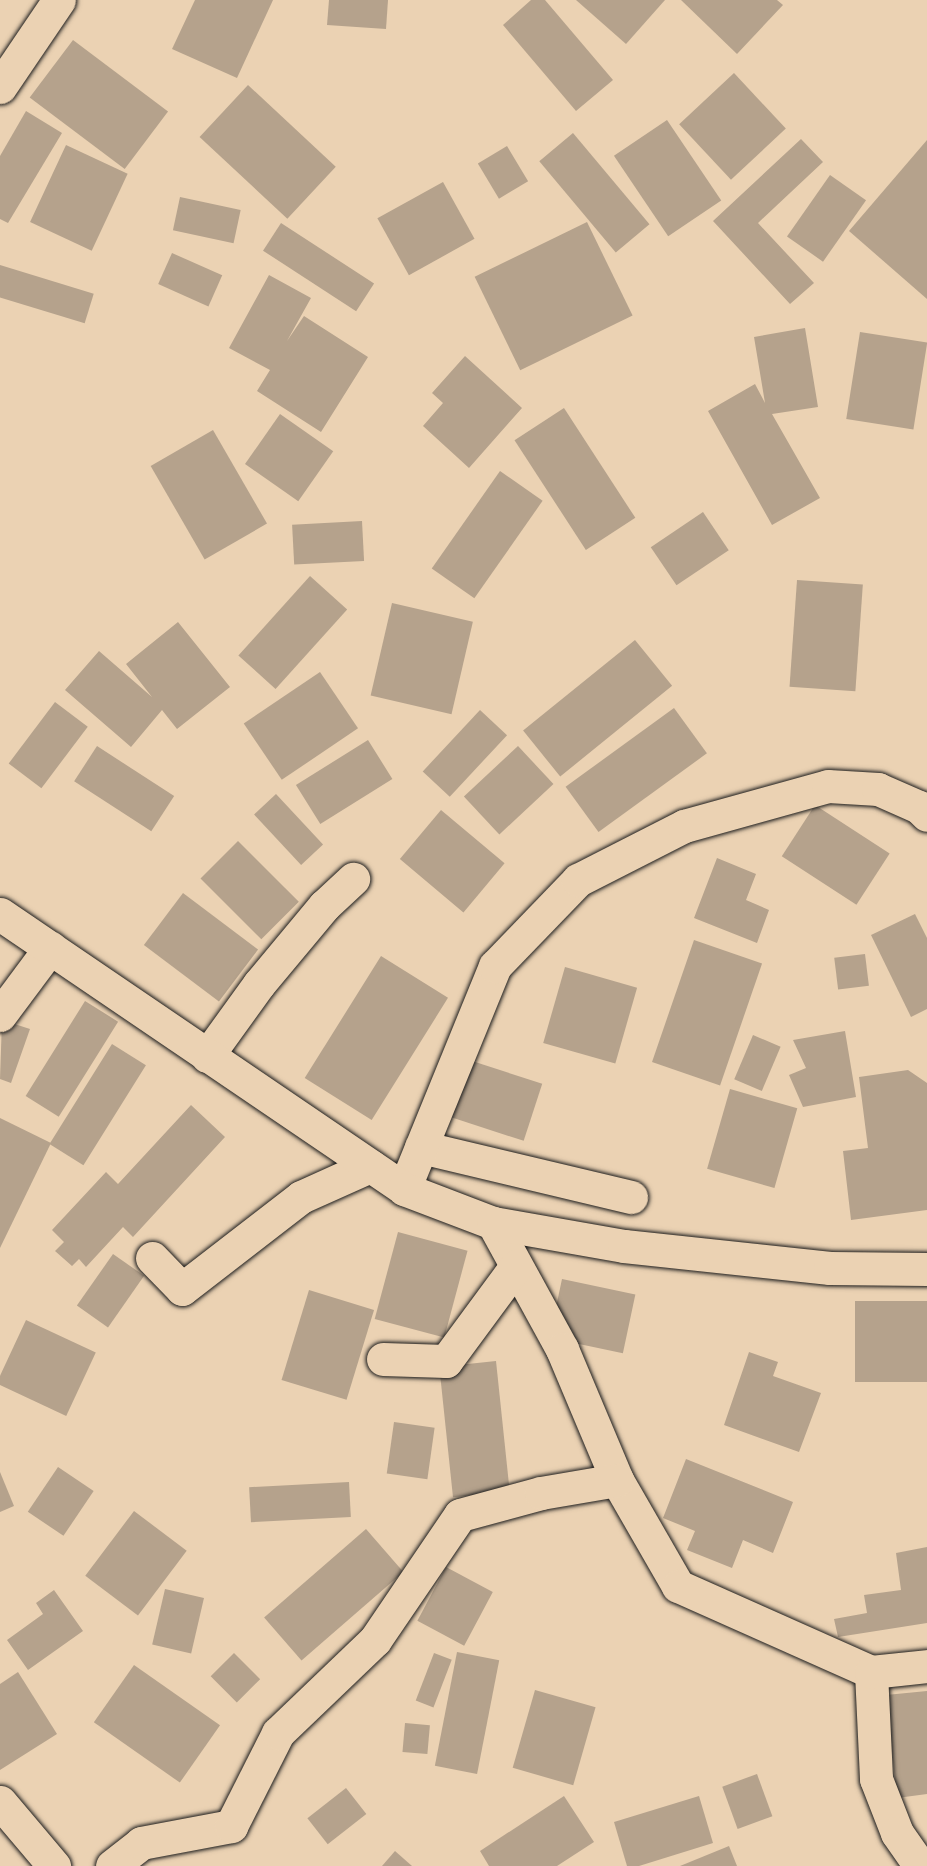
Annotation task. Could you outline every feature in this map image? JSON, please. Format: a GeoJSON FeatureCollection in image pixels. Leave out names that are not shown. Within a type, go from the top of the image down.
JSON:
{"type":"FeatureCollection","features":[{"type":"Feature","properties":{"kind":"street"},"geometry":{"type":"LineString","coordinates":[[0,87],[59,0]]}},
{"type":"Feature","properties":{"kind":"street"},"geometry":{"type":"LineString","coordinates":[[404,1189],[495,966],[578,880],[684,826],[828,786],[878,789],[919,807],[927,815]]}},
{"type":"Feature","properties":{"kind":"street"},"geometry":{"type":"LineString","coordinates":[[207,1056],[259,984],[324,906],[353,879]]}},
{"type":"Feature","properties":{"kind":"street"},"geometry":{"type":"LineString","coordinates":[[0,914],[404,1189],[493,1223],[624,1246],[796,1265],[927,1269]]}},
{"type":"Feature","properties":{"kind":"street"},"geometry":{"type":"LineString","coordinates":[[0,1015],[50,948]]}},
{"type":"Feature","properties":{"kind":"street"},"geometry":{"type":"LineString","coordinates":[[421,1147],[631,1197]]}},
{"type":"Feature","properties":{"kind":"street"},"geometry":{"type":"LineString","coordinates":[[152,1258],[182,1289],[301,1197],[370,1166]]}},
{"type":"Feature","properties":{"kind":"street"},"geometry":{"type":"LineString","coordinates":[[493,1223],[562,1349],[617,1480],[678,1586],[871,1672],[927,1666]]}},
{"type":"Feature","properties":{"kind":"street"},"geometry":{"type":"LineString","coordinates":[[383,1359],[446,1361],[516,1266]]}},
{"type":"Feature","properties":{"kind":"street"},"geometry":{"type":"LineString","coordinates":[[112,1866],[141,1843],[231,1826],[278,1733],[375,1640],[460,1515],[541,1493],[617,1480]]}},
{"type":"Feature","properties":{"kind":"street"},"geometry":{"type":"LineString","coordinates":[[871,1672],[876,1779],[897,1833],[920,1866]]}},
{"type":"Feature","properties":{"kind":"street"},"geometry":{"type":"LineString","coordinates":[[0,1802],[54,1866]]}},
{"type":"Feature","properties":{"kind":"building"},"geometry":{"type":"Polygon","coordinates":[[[195,0],[273,0],[237,78],[172,49],[195,0]]]}},
{"type":"Feature","properties":{"kind":"building"},"geometry":{"type":"Polygon","coordinates":[[[329,0],[388,0],[386,29],[327,25],[329,0]]]}},
{"type":"Feature","properties":{"kind":"building"},"geometry":{"type":"Polygon","coordinates":[[[531,0],[545,0],[613,80],[576,111],[503,25],[531,0]]]}},
{"type":"Feature","properties":{"kind":"building"},"geometry":{"type":"Polygon","coordinates":[[[576,0],[665,0],[626,44],[576,0]]]}},
{"type":"Feature","properties":{"kind":"building"},"geometry":{"type":"Polygon","coordinates":[[[681,0],[777,0],[783,5],[737,54],[681,0]]]}},
{"type":"Feature","properties":{"kind":"building"},"geometry":{"type":"Polygon","coordinates":[[[73,40],[168,112],[125,169],[30,98],[73,40]]]}},
{"type":"Feature","properties":{"kind":"building"},"geometry":{"type":"Polygon","coordinates":[[[734,73],[786,129],[731,180],[679,124],[734,73]]]}},
{"type":"Feature","properties":{"kind":"building"},"geometry":{"type":"Polygon","coordinates":[[[248,85],[336,167],[287,219],[200,137],[248,85]]]}},
{"type":"Feature","properties":{"kind":"building"},"geometry":{"type":"Polygon","coordinates":[[[26,111],[62,133],[8,223],[0,219],[0,156],[26,111]]]}},
{"type":"Feature","properties":{"kind":"building"},"geometry":{"type":"Polygon","coordinates":[[[667,120],[721,200],[668,236],[614,156],[667,120]]]}},
{"type":"Feature","properties":{"kind":"building"},"geometry":{"type":"Polygon","coordinates":[[[573,133],[649,224],[616,252],[539,161],[573,133]]]}},
{"type":"Feature","properties":{"kind":"building"},"geometry":{"type":"Polygon","coordinates":[[[801,139],[823,162],[758,223],[814,283],[790,304],[713,221],[801,139]]]}},
{"type":"Feature","properties":{"kind":"building"},"geometry":{"type":"Polygon","coordinates":[[[927,140],[927,299],[849,231],[927,140]]]}},
{"type":"Feature","properties":{"kind":"building"},"geometry":{"type":"Polygon","coordinates":[[[66,145],[128,174],[92,251],[30,222],[66,145]]]}},
{"type":"Feature","properties":{"kind":"building"},"geometry":{"type":"Polygon","coordinates":[[[507,146],[528,181],[499,199],[478,164],[507,146]]]}},
{"type":"Feature","properties":{"kind":"building"},"geometry":{"type":"Polygon","coordinates":[[[830,175],[866,200],[823,262],[787,236],[830,175]]]}},
{"type":"Feature","properties":{"kind":"building"},"geometry":{"type":"Polygon","coordinates":[[[443,182],[475,239],[409,275],[377,218],[443,182]]]}},
{"type":"Feature","properties":{"kind":"building"},"geometry":{"type":"Polygon","coordinates":[[[180,197],[241,210],[234,243],[173,230],[180,197]]]}},
{"type":"Feature","properties":{"kind":"building"},"geometry":{"type":"Polygon","coordinates":[[[587,222],[633,315],[520,370],[475,277],[587,222]]]}},
{"type":"Feature","properties":{"kind":"building"},"geometry":{"type":"Polygon","coordinates":[[[281,223],[374,283],[356,311],[263,251],[281,223]]]}},
{"type":"Feature","properties":{"kind":"building"},"geometry":{"type":"Polygon","coordinates":[[[172,253],[222,275],[208,306],[158,284],[172,253]]]}},
{"type":"Feature","properties":{"kind":"building"},"geometry":{"type":"Polygon","coordinates":[[[0,265],[94,294],[85,323],[0,297],[0,265]]]}},
{"type":"Feature","properties":{"kind":"building"},"geometry":{"type":"Polygon","coordinates":[[[269,275],[311,298],[287,341],[304,316],[368,357],[321,432],[257,391],[270,370],[229,348],[269,275]]]}},
{"type":"Feature","properties":{"kind":"building"},"geometry":{"type":"Polygon","coordinates":[[[805,328],[818,407],[772,414],[820,498],[772,525],[708,411],[755,384],[765,403],[754,337],[805,328]]]}},
{"type":"Feature","properties":{"kind":"building"},"geometry":{"type":"Polygon","coordinates":[[[860,332],[927,343],[913,430],[846,419],[860,332]]]}},
{"type":"Feature","properties":{"kind":"building"},"geometry":{"type":"Polygon","coordinates":[[[465,356],[522,408],[469,468],[423,426],[443,403],[432,393],[465,356]]]}},
{"type":"Feature","properties":{"kind":"building"},"geometry":{"type":"Polygon","coordinates":[[[564,408],[635,518],[586,550],[515,440],[564,408]]]}},
{"type":"Feature","properties":{"kind":"building"},"geometry":{"type":"Polygon","coordinates":[[[280,414],[333,451],[298,501],[245,464],[280,414]]]}},
{"type":"Feature","properties":{"kind":"building"},"geometry":{"type":"Polygon","coordinates":[[[213,430],[267,524],[205,560],[151,466],[213,430]]]}},
{"type":"Feature","properties":{"kind":"building"},"geometry":{"type":"Polygon","coordinates":[[[500,471],[543,501],[474,598],[432,568],[500,471]]]}},
{"type":"Feature","properties":{"kind":"building"},"geometry":{"type":"Polygon","coordinates":[[[703,512],[729,550],[676,585],[651,547],[703,512]]]}},
{"type":"Feature","properties":{"kind":"building"},"geometry":{"type":"Polygon","coordinates":[[[362,521],[364,561],[294,565],[292,525],[362,521]]]}},
{"type":"Feature","properties":{"kind":"building"},"geometry":{"type":"Polygon","coordinates":[[[310,576],[347,609],[276,689],[238,656],[310,576]]]}},
{"type":"Feature","properties":{"kind":"building"},"geometry":{"type":"Polygon","coordinates":[[[797,580],[863,585],[855,691],[790,687],[797,580]]]}},
{"type":"Feature","properties":{"kind":"building"},"geometry":{"type":"Polygon","coordinates":[[[392,603],[473,622],[452,714],[371,696],[392,603]]]}},
{"type":"Feature","properties":{"kind":"building"},"geometry":{"type":"Polygon","coordinates":[[[178,622],[230,687],[177,729],[162,710],[131,747],[65,690],[99,651],[152,697],[126,664],[178,622]]]}},
{"type":"Feature","properties":{"kind":"building"},"geometry":{"type":"Polygon","coordinates":[[[635,640],[672,686],[560,776],[523,731],[635,640]]]}},
{"type":"Feature","properties":{"kind":"building"},"geometry":{"type":"Polygon","coordinates":[[[320,672],[358,728],[282,780],[244,723],[320,672]]]}},
{"type":"Feature","properties":{"kind":"building"},"geometry":{"type":"Polygon","coordinates":[[[55,702],[88,727],[41,788],[9,763],[55,702]]]}},
{"type":"Feature","properties":{"kind":"building"},"geometry":{"type":"Polygon","coordinates":[[[674,708],[707,753],[599,832],[566,787],[674,708]]]}},
{"type":"Feature","properties":{"kind":"building"},"geometry":{"type":"Polygon","coordinates":[[[480,710],[507,735],[450,797],[423,771],[480,710]]]}},
{"type":"Feature","properties":{"kind":"building"},"geometry":{"type":"Polygon","coordinates":[[[368,740],[392,779],[320,824],[296,785],[368,740]]]}},
{"type":"Feature","properties":{"kind":"building"},"geometry":{"type":"Polygon","coordinates":[[[97,746],[174,796],[151,831],[74,781],[97,746]]]}},
{"type":"Feature","properties":{"kind":"building"},"geometry":{"type":"Polygon","coordinates":[[[518,746],[553,784],[499,834],[464,796],[518,746]]]}},
{"type":"Feature","properties":{"kind":"building"},"geometry":{"type":"Polygon","coordinates":[[[276,794],[323,844],[301,865],[254,814],[276,794]]]}},
{"type":"Feature","properties":{"kind":"building"},"geometry":{"type":"Polygon","coordinates":[[[815,805],[890,853],[856,905],[782,856],[815,805]]]}},
{"type":"Feature","properties":{"kind":"building"},"geometry":{"type":"Polygon","coordinates":[[[441,810],[505,863],[463,912],[400,859],[441,810]]]}},
{"type":"Feature","properties":{"kind":"building"},"geometry":{"type":"Polygon","coordinates":[[[238,841],[299,902],[261,939],[201,878],[238,841]]]}},
{"type":"Feature","properties":{"kind":"building"},"geometry":{"type":"Polygon","coordinates":[[[717,858],[756,874],[746,900],[769,910],[757,943],[694,918],[717,858]]]}},
{"type":"Feature","properties":{"kind":"building"},"geometry":{"type":"Polygon","coordinates":[[[183,893],[258,950],[219,1001],[144,945],[183,893]]]}},
{"type":"Feature","properties":{"kind":"building"},"geometry":{"type":"Polygon","coordinates":[[[915,914],[927,938],[927,1009],[911,1017],[871,935],[915,914]]]}},
{"type":"Feature","properties":{"kind":"building"},"geometry":{"type":"Polygon","coordinates":[[[694,940],[762,963],[720,1085],[652,1062],[694,940]]]}},
{"type":"Feature","properties":{"kind":"building"},"geometry":{"type":"Polygon","coordinates":[[[865,954],[869,986],[838,990],[834,958],[865,954]]]}},
{"type":"Feature","properties":{"kind":"building"},"geometry":{"type":"Polygon","coordinates":[[[381,956],[448,998],[372,1120],[305,1078],[381,956]]]}},
{"type":"Feature","properties":{"kind":"building"},"geometry":{"type":"Polygon","coordinates":[[[565,967],[637,988],[615,1064],[543,1043],[565,967]]]}},
{"type":"Feature","properties":{"kind":"building"},"geometry":{"type":"Polygon","coordinates":[[[85,1001],[118,1022],[59,1117],[26,1096],[85,1001]]]}},
{"type":"Feature","properties":{"kind":"building"},"geometry":{"type":"Polygon","coordinates":[[[2,1020],[30,1029],[11,1083],[0,1079],[2,1020]]]}},
{"type":"Feature","properties":{"kind":"building"},"geometry":{"type":"Polygon","coordinates":[[[845,1031],[856,1097],[803,1107],[789,1075],[806,1068],[793,1040],[845,1031]]]}},
{"type":"Feature","properties":{"kind":"building"},"geometry":{"type":"Polygon","coordinates":[[[753,1035],[781,1047],[762,1091],[734,1079],[753,1035]]]}},
{"type":"Feature","properties":{"kind":"building"},"geometry":{"type":"Polygon","coordinates":[[[112,1044],[146,1065],[83,1165],[49,1144],[112,1044]]]}},
{"type":"Feature","properties":{"kind":"building"},"geometry":{"type":"Polygon","coordinates":[[[469,1060],[542,1084],[524,1141],[450,1117],[469,1060]]]}},
{"type":"Feature","properties":{"kind":"building"},"geometry":{"type":"Polygon","coordinates":[[[908,1070],[927,1083],[927,1210],[851,1220],[843,1151],[868,1148],[859,1077],[908,1070]]]}},
{"type":"Feature","properties":{"kind":"building"},"geometry":{"type":"Polygon","coordinates":[[[730,1089],[797,1108],[774,1188],[707,1169],[730,1089]]]}},
{"type":"Feature","properties":{"kind":"building"},"geometry":{"type":"Polygon","coordinates":[[[191,1105],[225,1137],[133,1237],[123,1227],[86,1267],[79,1259],[72,1266],[55,1251],[64,1242],[52,1230],[106,1172],[118,1184],[191,1105]]]}},
{"type":"Feature","properties":{"kind":"building"},"geometry":{"type":"Polygon","coordinates":[[[0,1118],[51,1143],[0,1248],[0,1118]]]}},
{"type":"Feature","properties":{"kind":"building"},"geometry":{"type":"Polygon","coordinates":[[[398,1232],[468,1251],[444,1338],[375,1319],[398,1232]]]}},
{"type":"Feature","properties":{"kind":"building"},"geometry":{"type":"Polygon","coordinates":[[[113,1254],[144,1276],[108,1327],[77,1306],[113,1254]]]}},
{"type":"Feature","properties":{"kind":"building"},"geometry":{"type":"Polygon","coordinates":[[[562,1279],[635,1295],[623,1353],[550,1338],[562,1279]]]}},
{"type":"Feature","properties":{"kind":"building"},"geometry":{"type":"Polygon","coordinates":[[[309,1290],[374,1310],[347,1400],[282,1380],[309,1290]]]}},
{"type":"Feature","properties":{"kind":"building"},"geometry":{"type":"Polygon","coordinates":[[[855,1301],[927,1301],[927,1382],[855,1382],[855,1301]]]}},
{"type":"Feature","properties":{"kind":"building"},"geometry":{"type":"Polygon","coordinates":[[[26,1320],[96,1353],[66,1416],[0,1385],[0,1376],[26,1320]]]}},
{"type":"Feature","properties":{"kind":"building"},"geometry":{"type":"Polygon","coordinates":[[[749,1352],[778,1362],[773,1376],[821,1393],[799,1452],[724,1425],[749,1352]]]}},
{"type":"Feature","properties":{"kind":"building"},"geometry":{"type":"Polygon","coordinates":[[[496,1361],[510,1491],[453,1497],[439,1367],[496,1361]]]}},
{"type":"Feature","properties":{"kind":"building"},"geometry":{"type":"Polygon","coordinates":[[[394,1422],[435,1428],[427,1479],[387,1473],[394,1422]]]}},
{"type":"Feature","properties":{"kind":"building"},"geometry":{"type":"Polygon","coordinates":[[[686,1459],[793,1502],[773,1553],[743,1540],[732,1568],[687,1550],[695,1531],[663,1518],[686,1459]]]}},
{"type":"Feature","properties":{"kind":"building"},"geometry":{"type":"Polygon","coordinates":[[[58,1467],[94,1491],[63,1536],[28,1512],[58,1467]]]}},
{"type":"Feature","properties":{"kind":"building"},"geometry":{"type":"Polygon","coordinates":[[[0,1472],[14,1506],[0,1512],[0,1472]]]}},
{"type":"Feature","properties":{"kind":"building"},"geometry":{"type":"Polygon","coordinates":[[[349,1482],[351,1517],[251,1522],[249,1487],[349,1482]]]}},
{"type":"Feature","properties":{"kind":"building"},"geometry":{"type":"Polygon","coordinates":[[[134,1511],[187,1551],[138,1615],[85,1576],[134,1511]]]}},
{"type":"Feature","properties":{"kind":"building"},"geometry":{"type":"Polygon","coordinates":[[[366,1529],[403,1572],[302,1661],[264,1618],[366,1529]]]}},
{"type":"Feature","properties":{"kind":"building"},"geometry":{"type":"Polygon","coordinates":[[[927,1547],[927,1623],[838,1637],[834,1619],[867,1613],[864,1595],[901,1590],[896,1553],[927,1547]]]}},
{"type":"Feature","properties":{"kind":"building"},"geometry":{"type":"Polygon","coordinates":[[[446,1567],[493,1592],[464,1646],[417,1621],[446,1567]]]}},
{"type":"Feature","properties":{"kind":"building"},"geometry":{"type":"Polygon","coordinates":[[[165,1589],[204,1598],[191,1654],[152,1645],[165,1589]]]}},
{"type":"Feature","properties":{"kind":"building"},"geometry":{"type":"Polygon","coordinates":[[[54,1590],[83,1631],[28,1670],[7,1640],[43,1614],[36,1603],[54,1590]]]}},
{"type":"Feature","properties":{"kind":"building"},"geometry":{"type":"Polygon","coordinates":[[[457,1652],[499,1660],[477,1774],[435,1766],[457,1652]]]}},
{"type":"Feature","properties":{"kind":"building"},"geometry":{"type":"Polygon","coordinates":[[[234,1653],[260,1679],[237,1702],[211,1676],[234,1653]]]}},
{"type":"Feature","properties":{"kind":"building"},"geometry":{"type":"Polygon","coordinates":[[[434,1653],[452,1660],[433,1707],[416,1701],[434,1653]]]}},
{"type":"Feature","properties":{"kind":"building"},"geometry":{"type":"Polygon","coordinates":[[[134,1665],[220,1725],[180,1783],[94,1722],[134,1665]]]}},
{"type":"Feature","properties":{"kind":"building"},"geometry":{"type":"Polygon","coordinates":[[[18,1672],[57,1734],[0,1770],[0,1684],[18,1672]]]}},
{"type":"Feature","properties":{"kind":"building"},"geometry":{"type":"Polygon","coordinates":[[[535,1690],[596,1707],[573,1785],[513,1768],[535,1690]]]}},
{"type":"Feature","properties":{"kind":"building"},"geometry":{"type":"Polygon","coordinates":[[[927,1691],[927,1794],[897,1798],[886,1695],[927,1691]]]}},
{"type":"Feature","properties":{"kind":"building"},"geometry":{"type":"Polygon","coordinates":[[[405,1723],[430,1725],[427,1754],[402,1752],[405,1723]]]}},
{"type":"Feature","properties":{"kind":"building"},"geometry":{"type":"Polygon","coordinates":[[[757,1774],[772,1816],[738,1829],[722,1787],[757,1774]]]}},
{"type":"Feature","properties":{"kind":"building"},"geometry":{"type":"Polygon","coordinates":[[[346,1788],[366,1814],[328,1844],[307,1818],[346,1788]]]}},
{"type":"Feature","properties":{"kind":"building"},"geometry":{"type":"Polygon","coordinates":[[[564,1796],[594,1842],[557,1866],[489,1866],[480,1851],[564,1796]]]}},
{"type":"Feature","properties":{"kind":"building"},"geometry":{"type":"Polygon","coordinates":[[[699,1796],[713,1843],[639,1866],[627,1866],[614,1822],[699,1796]]]}},
{"type":"Feature","properties":{"kind":"building"},"geometry":{"type":"Polygon","coordinates":[[[729,1846],[737,1866],[680,1866],[729,1846]]]}},
{"type":"Feature","properties":{"kind":"building"},"geometry":{"type":"Polygon","coordinates":[[[395,1851],[412,1866],[382,1866],[395,1851]]]}}]}
